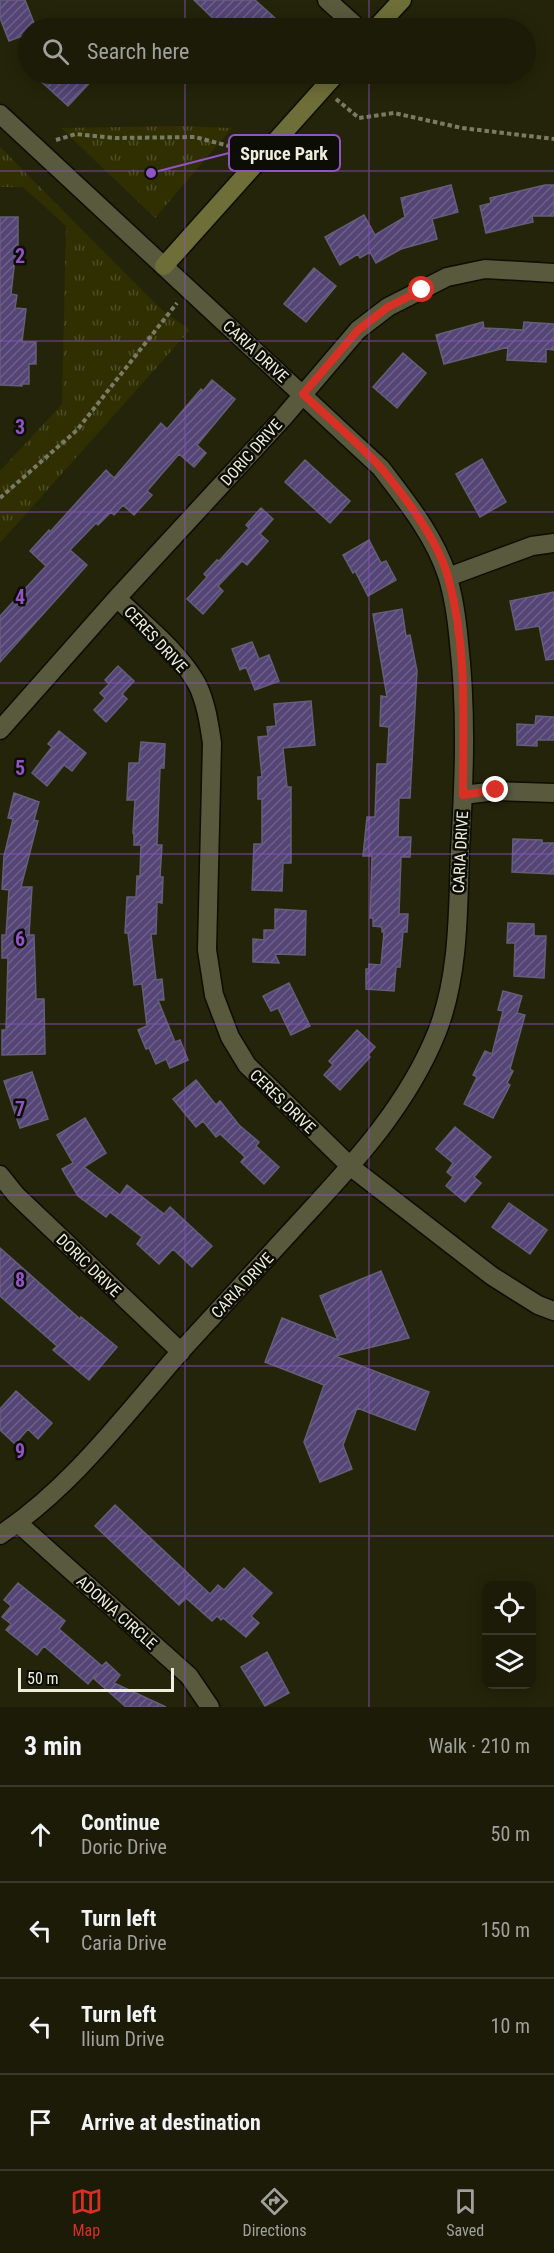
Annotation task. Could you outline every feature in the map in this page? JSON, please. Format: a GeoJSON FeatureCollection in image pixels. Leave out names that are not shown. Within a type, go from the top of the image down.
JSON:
{"type":"FeatureCollection","features":[{"type":"Feature","properties":{"kind":"street"},"geometry":{"type":"LineString","coordinates":[[327,0],[347,18]]}},
{"type":"Feature","properties":{"kind":"street"},"geometry":{"type":"LineString","coordinates":[[385,18],[402,0]]}},
{"type":"Feature","properties":{"kind":"street"},"geometry":{"type":"LineString","coordinates":[[164,266],[327,84]]}},
{"type":"Feature","properties":{"kind":"street","name":"CARIA DRIVE"},"geometry":{"type":"LineString","coordinates":[[0,114],[381,468],[417,515],[448,577],[456,614],[464,682],[463,795],[453,966],[437,1031],[414,1080],[375,1139],[351,1167],[181,1352],[66,1483],[0,1535]]}},
{"type":"Feature","properties":{"kind":"street","name":"DORIC DRIVE"},"geometry":{"type":"LineString","coordinates":[[0,730],[358,330],[388,307],[447,277],[485,269],[554,273]]}},
{"type":"Feature","properties":{"kind":"street"},"geometry":{"type":"LineString","coordinates":[[448,577],[532,546],[554,543]]}},
{"type":"Feature","properties":{"kind":"street","name":"CERES DRIVE"},"geometry":{"type":"LineString","coordinates":[[117,598],[180,659],[197,685],[208,713],[212,743],[207,950],[214,995],[230,1037],[247,1065],[351,1167],[492,1276],[538,1305],[554,1311]]}},
{"type":"Feature","properties":{"kind":"street"},"geometry":{"type":"LineString","coordinates":[[463,795],[496,790],[554,793]]}},
{"type":"Feature","properties":{"kind":"street","name":"DORIC DRIVE"},"geometry":{"type":"LineString","coordinates":[[0,1175],[16,1195],[181,1352]]}},
{"type":"Feature","properties":{"kind":"street","name":"ADONIA CIRCLE"},"geometry":{"type":"LineString","coordinates":[[18,1523],[189,1676],[210,1707]]}},
{"type":"Feature","properties":{"kind":"path"},"geometry":{"type":"LineString","coordinates":[[323,89],[359,117],[394,113],[462,128],[554,139]]}},
{"type":"Feature","properties":{"kind":"path"},"geometry":{"type":"LineString","coordinates":[[36,146],[76,135],[115,138],[195,137],[262,155]]}},
{"type":"Feature","properties":{"kind":"path"},"geometry":{"type":"LineString","coordinates":[[0,498],[77,430],[177,303]]}},
{"type":"Feature","properties":{"kind":"green space"},"geometry":{"type":"Polygon","coordinates":[[[181,126],[232,128],[155,218],[61,128],[181,126]]]}},
{"type":"Feature","properties":{"kind":"green space"},"geometry":{"type":"Polygon","coordinates":[[[0,147],[162,310],[190,330],[0,543],[0,471],[62,404],[66,226],[23,187],[0,187],[0,147]]]}},
{"type":"Feature","properties":{"kind":"building"},"geometry":{"type":"Polygon","coordinates":[[[0,0],[25,0],[32,18],[18,18],[18,38],[9,41],[0,18],[0,0]]]}},
{"type":"Feature","properties":{"kind":"building"},"geometry":{"type":"Polygon","coordinates":[[[194,0],[255,0],[275,18],[213,18],[194,0]]]}},
{"type":"Feature","properties":{"kind":"building"},"geometry":{"type":"Polygon","coordinates":[[[44,84],[89,84],[68,106],[44,84]]]}},
{"type":"Feature","properties":{"kind":"building"},"geometry":{"type":"Polygon","coordinates":[[[451,185],[458,212],[432,219],[437,239],[401,249],[376,263],[370,252],[360,258],[358,254],[340,265],[325,237],[364,215],[375,235],[405,217],[401,198],[451,185]]]}},
{"type":"Feature","properties":{"kind":"building"},"geometry":{"type":"Polygon","coordinates":[[[554,185],[554,216],[532,216],[533,222],[486,233],[480,206],[491,203],[490,198],[554,185]]]}},
{"type":"Feature","properties":{"kind":"building"},"geometry":{"type":"Polygon","coordinates":[[[0,217],[18,217],[18,249],[16,249],[11,294],[17,295],[15,308],[26,309],[22,342],[36,342],[36,364],[29,364],[29,384],[22,384],[22,386],[0,385],[0,217]]]}},
{"type":"Feature","properties":{"kind":"building"},"geometry":{"type":"Polygon","coordinates":[[[314,268],[336,286],[306,322],[284,304],[314,268]]]}},
{"type":"Feature","properties":{"kind":"building"},"geometry":{"type":"Polygon","coordinates":[[[483,322],[484,328],[523,330],[524,322],[554,324],[554,350],[546,349],[546,362],[507,360],[508,347],[444,364],[436,335],[483,322]]]}},
{"type":"Feature","properties":{"kind":"building"},"geometry":{"type":"Polygon","coordinates":[[[403,353],[426,373],[397,408],[373,387],[403,353]]]}},
{"type":"Feature","properties":{"kind":"building"},"geometry":{"type":"Polygon","coordinates":[[[212,380],[235,399],[197,445],[206,453],[194,467],[179,454],[147,491],[152,495],[134,515],[123,505],[114,515],[111,512],[98,525],[96,523],[70,550],[87,565],[0,662],[0,616],[46,566],[30,551],[106,470],[114,478],[161,423],[167,429],[201,389],[203,391],[212,380]]]}},
{"type":"Feature","properties":{"kind":"building"},"geometry":{"type":"Polygon","coordinates":[[[482,459],[506,502],[480,517],[456,474],[482,459]]]}},
{"type":"Feature","properties":{"kind":"building"},"geometry":{"type":"Polygon","coordinates":[[[305,460],[350,501],[330,523],[285,482],[305,460]]]}},
{"type":"Feature","properties":{"kind":"building"},"geometry":{"type":"Polygon","coordinates":[[[261,508],[273,519],[260,534],[268,541],[247,565],[242,561],[218,586],[223,591],[203,614],[187,599],[207,577],[204,574],[249,528],[246,525],[261,508]]]}},
{"type":"Feature","properties":{"kind":"building"},"geometry":{"type":"Polygon","coordinates":[[[369,540],[381,563],[386,561],[396,580],[368,596],[355,571],[353,573],[343,555],[369,540]]]}},
{"type":"Feature","properties":{"kind":"building"},"geometry":{"type":"Polygon","coordinates":[[[554,592],[554,659],[546,660],[539,626],[516,630],[510,601],[554,592]]]}},
{"type":"Feature","properties":{"kind":"building"},"geometry":{"type":"Polygon","coordinates":[[[402,609],[406,636],[410,635],[417,671],[410,798],[399,798],[398,837],[411,837],[410,857],[401,857],[399,914],[408,914],[407,932],[403,932],[400,967],[396,967],[394,991],[366,989],[366,969],[369,969],[369,964],[381,965],[384,932],[382,932],[382,927],[373,926],[373,918],[370,918],[372,856],[363,856],[367,817],[375,817],[377,764],[387,764],[389,727],[380,726],[381,696],[387,697],[373,614],[402,609]]]}},
{"type":"Feature","properties":{"kind":"building"},"geometry":{"type":"Polygon","coordinates":[[[252,642],[259,659],[269,655],[279,681],[255,690],[246,667],[240,670],[232,649],[252,642]]]}},
{"type":"Feature","properties":{"kind":"building"},"geometry":{"type":"Polygon","coordinates":[[[118,666],[134,681],[122,694],[127,699],[106,722],[94,710],[105,698],[100,693],[109,684],[105,680],[118,666]]]}},
{"type":"Feature","properties":{"kind":"building"},"geometry":{"type":"Polygon","coordinates":[[[311,701],[315,745],[283,748],[287,787],[291,787],[291,863],[283,863],[282,891],[252,890],[254,844],[262,844],[262,799],[258,799],[258,777],[262,777],[258,737],[268,736],[267,727],[276,726],[274,704],[311,701]]]}},
{"type":"Feature","properties":{"kind":"building"},"geometry":{"type":"Polygon","coordinates":[[[536,716],[554,717],[554,740],[537,740],[537,746],[517,745],[517,724],[535,725],[536,716]]]}},
{"type":"Feature","properties":{"kind":"building"},"geometry":{"type":"Polygon","coordinates":[[[59,731],[86,753],[72,771],[64,765],[47,786],[32,773],[52,747],[48,744],[59,731]]]}},
{"type":"Feature","properties":{"kind":"building"},"geometry":{"type":"Polygon","coordinates":[[[141,742],[165,744],[164,768],[160,768],[157,845],[162,845],[160,877],[163,877],[162,903],[157,902],[156,934],[151,934],[156,980],[162,979],[164,1000],[158,1000],[175,1042],[180,1040],[188,1060],[170,1068],[166,1059],[156,1064],[149,1048],[146,1049],[138,1030],[147,1026],[142,984],[134,985],[128,933],[125,933],[127,897],[136,897],[137,876],[140,876],[141,845],[134,845],[135,800],[127,800],[129,763],[139,763],[141,742]]]}},
{"type":"Feature","properties":{"kind":"building"},"geometry":{"type":"Polygon","coordinates":[[[14,793],[39,802],[34,820],[38,821],[21,887],[32,887],[29,935],[34,935],[36,999],[44,999],[45,1054],[2,1055],[2,1030],[6,1030],[8,958],[2,958],[2,935],[6,935],[9,890],[2,889],[4,856],[13,819],[8,818],[14,793]]]}},
{"type":"Feature","properties":{"kind":"building"},"geometry":{"type":"Polygon","coordinates":[[[513,839],[542,840],[542,843],[554,843],[554,874],[512,872],[513,839]]]}},
{"type":"Feature","properties":{"kind":"building"},"geometry":{"type":"Polygon","coordinates":[[[275,909],[306,911],[305,955],[275,954],[279,963],[253,962],[253,939],[264,940],[264,930],[275,930],[275,909]]]}},
{"type":"Feature","properties":{"kind":"building"},"geometry":{"type":"Polygon","coordinates":[[[508,923],[534,924],[534,936],[546,936],[544,978],[514,976],[515,943],[507,943],[508,923]]]}},
{"type":"Feature","properties":{"kind":"building"},"geometry":{"type":"Polygon","coordinates":[[[289,983],[310,1026],[291,1035],[278,1008],[271,1011],[263,996],[289,983]]]}},
{"type":"Feature","properties":{"kind":"building"},"geometry":{"type":"Polygon","coordinates":[[[503,991],[522,996],[517,1013],[525,1015],[510,1069],[513,1071],[507,1083],[510,1085],[493,1118],[464,1104],[477,1077],[473,1075],[485,1051],[492,1054],[503,1011],[498,1010],[503,991]]]}},
{"type":"Feature","properties":{"kind":"building"},"geometry":{"type":"Polygon","coordinates":[[[357,1030],[375,1047],[368,1055],[370,1057],[340,1090],[324,1075],[333,1065],[329,1061],[357,1030]]]}},
{"type":"Feature","properties":{"kind":"building"},"geometry":{"type":"Polygon","coordinates":[[[32,1072],[48,1119],[20,1128],[4,1081],[32,1072]]]}},
{"type":"Feature","properties":{"kind":"building"},"geometry":{"type":"Polygon","coordinates":[[[196,1080],[216,1105],[220,1101],[239,1125],[259,1142],[256,1146],[279,1167],[264,1184],[241,1162],[245,1157],[220,1134],[216,1137],[203,1121],[196,1127],[173,1099],[196,1080]]]}},
{"type":"Feature","properties":{"kind":"building"},"geometry":{"type":"Polygon","coordinates":[[[85,1118],[106,1153],[84,1167],[120,1195],[127,1185],[164,1214],[170,1207],[212,1246],[192,1267],[173,1249],[159,1264],[137,1244],[142,1237],[110,1212],[106,1217],[78,1196],[62,1169],[73,1163],[57,1135],[85,1118]]]}},
{"type":"Feature","properties":{"kind":"building"},"geometry":{"type":"Polygon","coordinates":[[[455,1127],[491,1157],[474,1177],[481,1183],[465,1202],[446,1186],[453,1177],[447,1172],[453,1163],[436,1149],[455,1127]]]}},
{"type":"Feature","properties":{"kind":"building"},"geometry":{"type":"Polygon","coordinates":[[[509,1203],[547,1230],[530,1254],[492,1227],[509,1203]]]}},
{"type":"Feature","properties":{"kind":"building"},"geometry":{"type":"Polygon","coordinates":[[[0,1248],[80,1319],[81,1317],[117,1347],[89,1380],[53,1350],[57,1346],[0,1296],[0,1248]]]}},
{"type":"Feature","properties":{"kind":"building"},"geometry":{"type":"Polygon","coordinates":[[[381,1271],[409,1338],[335,1356],[429,1392],[415,1430],[357,1408],[343,1445],[352,1469],[320,1482],[304,1442],[324,1385],[265,1362],[282,1318],[338,1340],[320,1296],[381,1271]]]}},
{"type":"Feature","properties":{"kind":"building"},"geometry":{"type":"Polygon","coordinates":[[[16,1391],[52,1423],[38,1439],[28,1429],[15,1444],[0,1430],[0,1409],[16,1391]]]}},
{"type":"Feature","properties":{"kind":"building"},"geometry":{"type":"Polygon","coordinates":[[[115,1505],[210,1594],[218,1585],[224,1590],[244,1568],[272,1593],[251,1616],[259,1623],[246,1637],[223,1618],[221,1620],[217,1616],[212,1621],[186,1598],[179,1605],[95,1526],[115,1505]]]}},
{"type":"Feature","properties":{"kind":"building"},"geometry":{"type":"Polygon","coordinates":[[[18,1583],[65,1621],[59,1629],[102,1666],[106,1662],[120,1675],[114,1683],[166,1707],[126,1707],[93,1678],[97,1673],[88,1684],[44,1646],[37,1655],[6,1630],[11,1624],[2,1617],[11,1606],[4,1600],[18,1583]]]}},
{"type":"Feature","properties":{"kind":"building"},"geometry":{"type":"Polygon","coordinates":[[[267,1652],[289,1693],[265,1706],[241,1667],[267,1652]]]}},
{"type":"Feature","properties":{"kind":"place","name":"Spruce Park"},"geometry":{"type":"Point","coordinates":[151,173]}},
{"type":"Feature","properties":{"kind":"route"},"geometry":{"type":"LineString","coordinates":[[422,290],[388,307],[358,330],[303,394],[381,468],[417,515],[444,567],[456,614],[464,682],[463,795],[496,790]]}}]}
